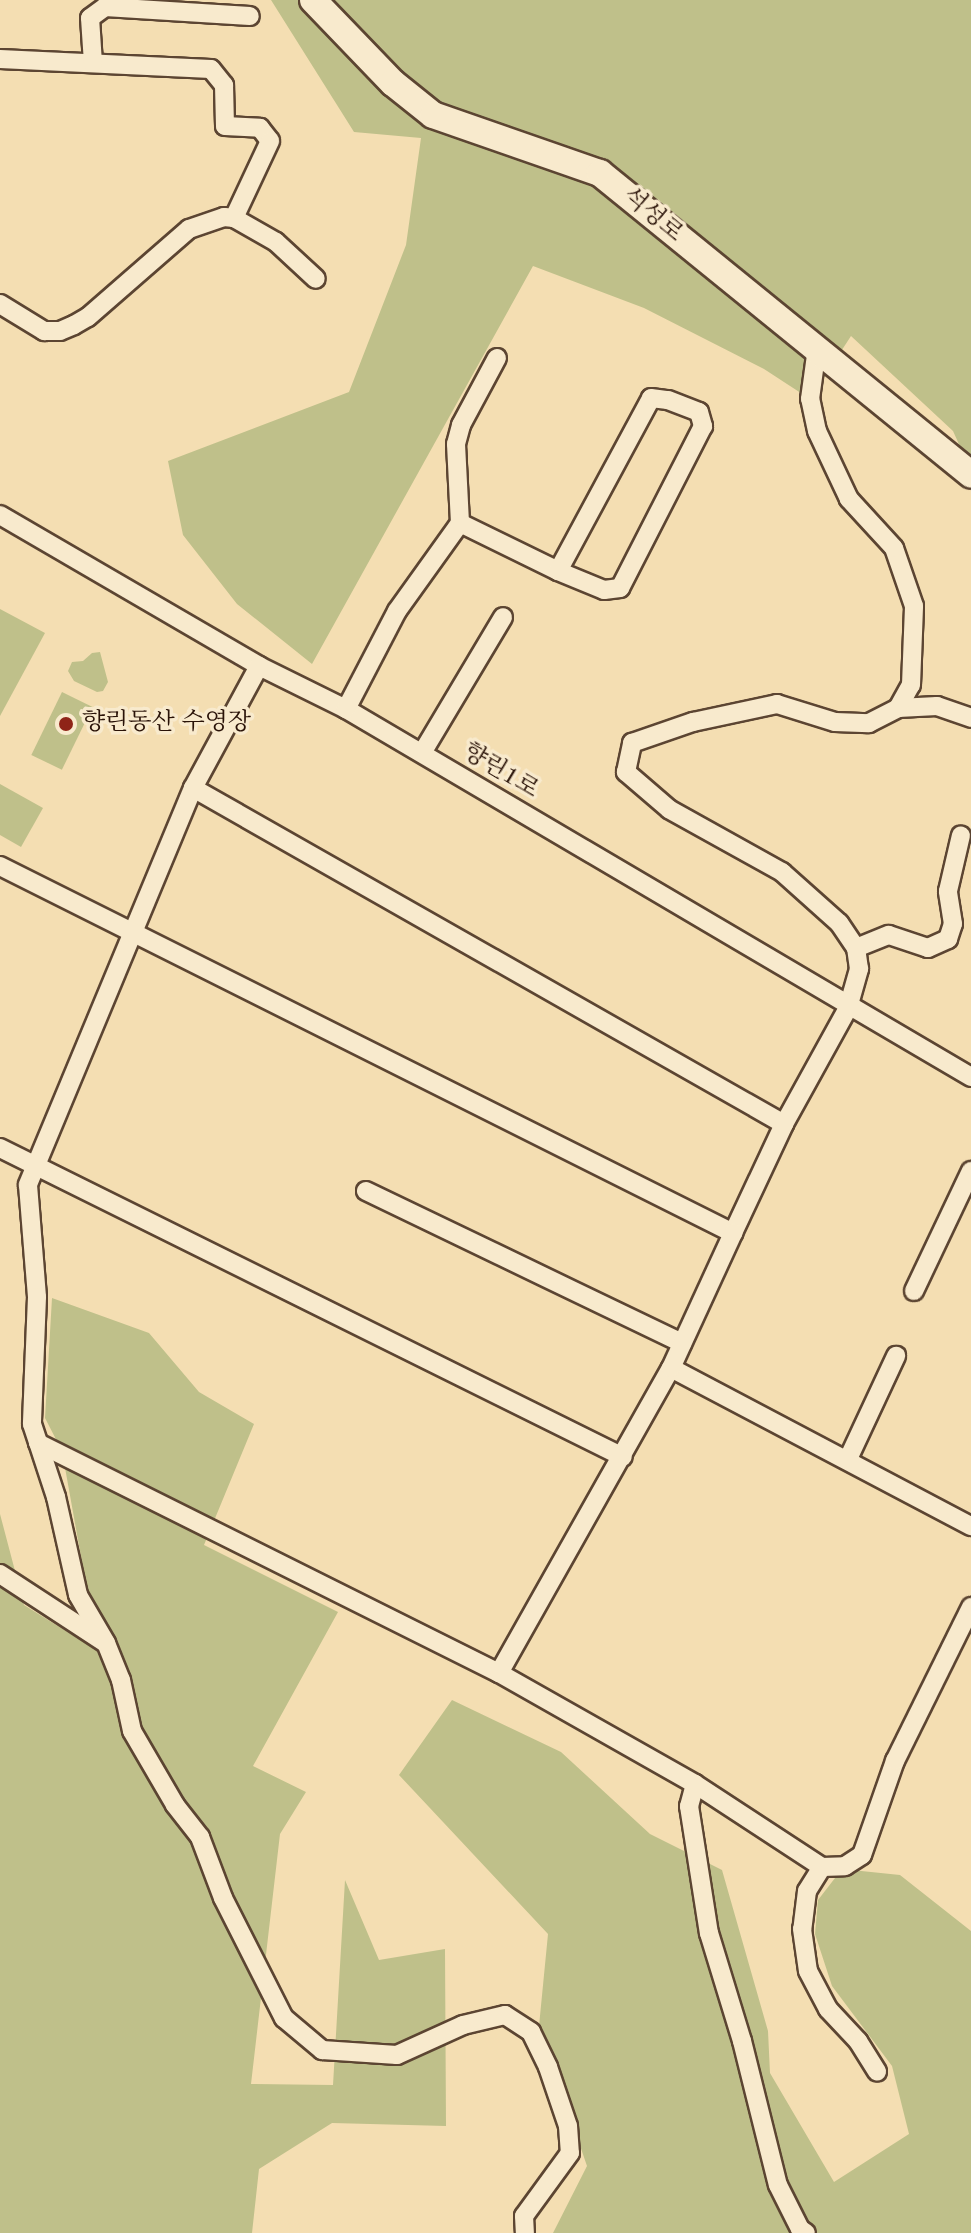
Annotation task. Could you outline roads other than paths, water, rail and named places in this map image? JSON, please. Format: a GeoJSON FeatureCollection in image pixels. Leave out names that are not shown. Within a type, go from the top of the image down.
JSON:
{"type":"FeatureCollection","features":[{"type":"Feature","properties":{"kind":"street","name":"석성로"},"geometry":{"type":"LineString","coordinates":[[313,0],[393,83],[433,115],[600,173],[971,474]]}},
{"type":"Feature","properties":{"kind":"street"},"geometry":{"type":"LineString","coordinates":[[93,63],[90,18],[105,7],[250,16]]}},
{"type":"Feature","properties":{"kind":"street"},"geometry":{"type":"LineString","coordinates":[[0,59],[211,69],[224,85],[225,126],[260,128],[270,141],[234,218]]}},
{"type":"Feature","properties":{"kind":"street"},"geometry":{"type":"LineString","coordinates":[[0,304],[44,331],[60,331],[88,317],[189,229],[224,217],[234,218],[276,242],[316,279]]}},
{"type":"Feature","properties":{"kind":"street"},"geometry":{"type":"LineString","coordinates":[[817,348],[810,399],[817,431],[849,499],[894,548],[914,606],[911,685],[898,708]]}},
{"type":"Feature","properties":{"kind":"street"},"geometry":{"type":"LineString","coordinates":[[346,709],[397,611],[460,523],[456,444],[461,425],[497,358]]}},
{"type":"Feature","properties":{"kind":"street"},"geometry":{"type":"LineString","coordinates":[[460,523],[558,571],[604,590],[620,588],[703,426],[699,412],[668,400],[651,398],[558,571]]}},
{"type":"Feature","properties":{"kind":"street","name":"향린1로"},"geometry":{"type":"LineString","coordinates":[[0,515],[259,666],[346,709],[848,1008],[971,1077]]}},
{"type":"Feature","properties":{"kind":"street"},"geometry":{"type":"LineString","coordinates":[[422,753],[503,617]]}},
{"type":"Feature","properties":{"kind":"street"},"geometry":{"type":"LineString","coordinates":[[259,666],[193,788],[34,1164],[28,1185],[37,1297],[32,1424],[56,1497],[78,1595],[106,1643],[121,1680],[132,1731],[175,1805],[200,1837],[223,1898],[284,2018],[322,2050],[397,2055],[463,2025],[505,2015],[531,2032],[548,2067],[568,2126],[570,2153],[524,2216],[525,2233]]}},
{"type":"Feature","properties":{"kind":"street"},"geometry":{"type":"LineString","coordinates":[[499,1673],[671,1368],[784,1124],[848,1008],[859,969],[856,948],[839,923],[782,872],[669,809],[626,772],[632,743],[745,708],[777,704],[835,722],[869,723],[898,708],[937,706],[971,718]]}},
{"type":"Feature","properties":{"kind":"street"},"geometry":{"type":"LineString","coordinates":[[193,788],[784,1124]]}},
{"type":"Feature","properties":{"kind":"street"},"geometry":{"type":"LineString","coordinates":[[856,948],[889,935],[928,948],[948,939],[953,924],[948,891],[961,835]]}},
{"type":"Feature","properties":{"kind":"street"},"geometry":{"type":"LineString","coordinates":[[0,866],[733,1233]]}},
{"type":"Feature","properties":{"kind":"street"},"geometry":{"type":"LineString","coordinates":[[0,1148],[623,1457]]}},
{"type":"Feature","properties":{"kind":"street"},"geometry":{"type":"LineString","coordinates":[[914,1291],[971,1171]]}},
{"type":"Feature","properties":{"kind":"street"},"geometry":{"type":"LineString","coordinates":[[366,1191],[682,1343]]}},
{"type":"Feature","properties":{"kind":"street"},"geometry":{"type":"LineString","coordinates":[[848,1459],[896,1356]]}},
{"type":"Feature","properties":{"kind":"street"},"geometry":{"type":"LineString","coordinates":[[671,1368],[971,1526]]}},
{"type":"Feature","properties":{"kind":"street"},"geometry":{"type":"LineString","coordinates":[[38,1443],[499,1673],[695,1784],[822,1867],[845,1866],[862,1855],[895,1761],[971,1607]]}},
{"type":"Feature","properties":{"kind":"street"},"geometry":{"type":"LineString","coordinates":[[0,1574],[106,1643]]}},
{"type":"Feature","properties":{"kind":"street"},"geometry":{"type":"LineString","coordinates":[[695,1784],[689,1806],[709,1933],[742,2041],[778,2185],[800,2229],[806,2233]]}},
{"type":"Feature","properties":{"kind":"street"},"geometry":{"type":"LineString","coordinates":[[822,1867],[807,1891],[802,1929],[808,1971],[828,2009],[858,2041],[877,2071]]}},
{"type":"Feature","properties":{"kind":"place","name":"향린동산 수영장"},"geometry":{"type":"Point","coordinates":[66,724]}}]}
